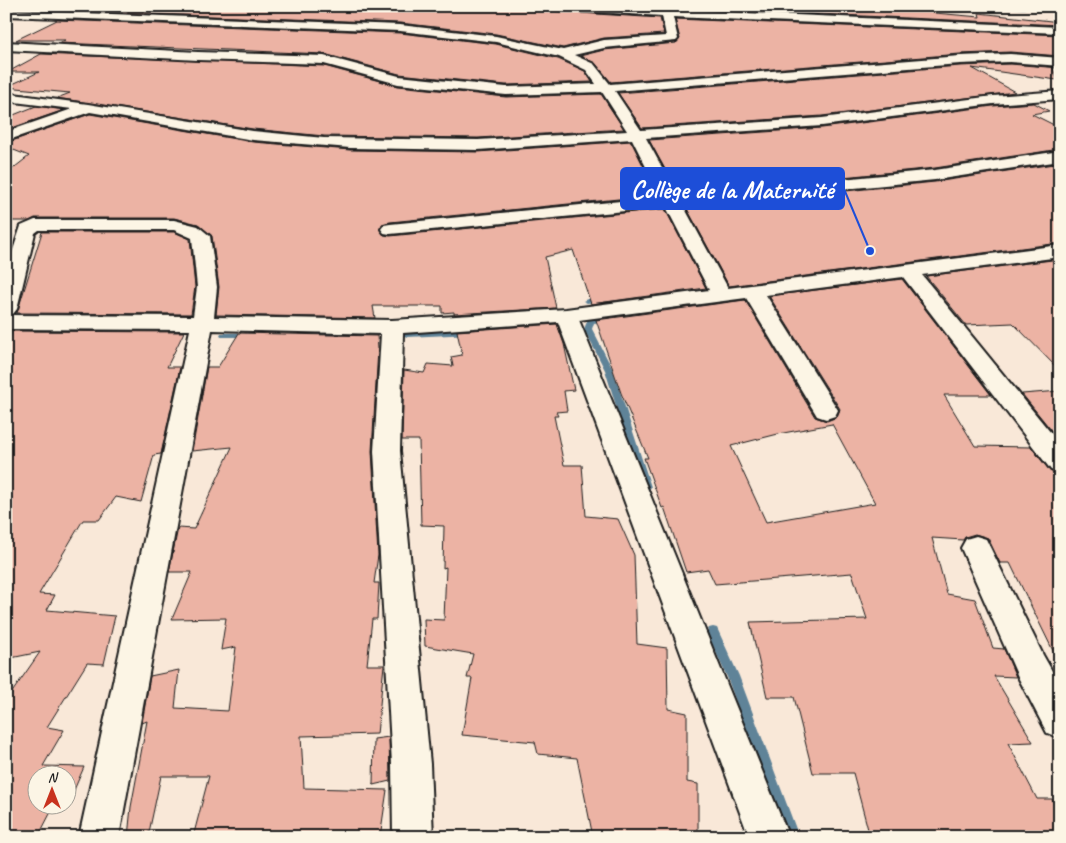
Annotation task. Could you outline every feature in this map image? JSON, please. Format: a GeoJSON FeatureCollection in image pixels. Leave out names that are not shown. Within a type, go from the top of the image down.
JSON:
{"type":"FeatureCollection","features":[{"type":"Feature","properties":{"kind":"street"},"geometry":{"type":"LineString","coordinates":[[54,27],[98,6]]}},
{"type":"Feature","properties":{"kind":"street"},"geometry":{"type":"LineString","coordinates":[[548,6],[1060,30]]}},
{"type":"Feature","properties":{"kind":"street"},"geometry":{"type":"LineString","coordinates":[[6,13],[400,28],[496,39],[563,54],[590,67],[637,135],[721,294]]}},
{"type":"Feature","properties":{"kind":"street"},"geometry":{"type":"LineString","coordinates":[[563,54],[604,44],[672,39],[667,13]]}},
{"type":"Feature","properties":{"kind":"street"},"geometry":{"type":"LineString","coordinates":[[907,23],[930,39]]}},
{"type":"Feature","properties":{"kind":"street"},"geometry":{"type":"LineString","coordinates":[[9,48],[38,35]]}},
{"type":"Feature","properties":{"kind":"street"},"geometry":{"type":"LineString","coordinates":[[9,48],[324,60],[398,80],[480,90],[529,92],[606,88],[960,60],[1010,58],[1056,65]]}},
{"type":"Feature","properties":{"kind":"street"},"geometry":{"type":"LineString","coordinates":[[945,49],[960,60]]}},
{"type":"Feature","properties":{"kind":"street"},"geometry":{"type":"LineString","coordinates":[[6,96],[90,108],[204,129],[273,138],[363,144],[478,145],[822,122],[993,100],[1060,95]]}},
{"type":"Feature","properties":{"kind":"street"},"geometry":{"type":"LineString","coordinates":[[6,137],[90,108]]}},
{"type":"Feature","properties":{"kind":"street"},"geometry":{"type":"LineString","coordinates":[[390,229],[672,203],[935,175],[1060,156]]}},
{"type":"Feature","properties":{"kind":"street"},"geometry":{"type":"LineString","coordinates":[[6,309],[27,230],[30,227],[40,224],[174,225],[196,231],[201,236],[207,287],[202,323],[99,837]]}},
{"type":"Feature","properties":{"kind":"street"},"geometry":{"type":"LineString","coordinates":[[6,322],[202,323],[392,327],[566,315],[908,271],[1056,256]]}},
{"type":"Feature","properties":{"kind":"street"},"geometry":{"type":"LineString","coordinates":[[908,271],[1060,463]]}},
{"type":"Feature","properties":{"kind":"street"},"geometry":{"type":"LineString","coordinates":[[752,290],[826,410]]}},
{"type":"Feature","properties":{"kind":"street"},"geometry":{"type":"LineString","coordinates":[[566,315],[769,837]]}},
{"type":"Feature","properties":{"kind":"street"},"geometry":{"type":"LineString","coordinates":[[392,327],[387,451],[411,764],[413,837]]}},
{"type":"Feature","properties":{"kind":"street"},"geometry":{"type":"LineString","coordinates":[[976,548],[1031,667],[1060,720]]}},
{"type":"Feature","properties":{"kind":"building"},"geometry":{"type":"Polygon","coordinates":[[[85,6],[541,6],[548,11],[660,18],[664,34],[604,38],[563,48],[496,34],[400,23],[76,11],[85,6]]]}},
{"type":"Feature","properties":{"kind":"building"},"geometry":{"type":"Polygon","coordinates":[[[643,6],[933,6],[935,13],[980,17],[979,13],[1060,22],[1060,25],[643,6]]]}},
{"type":"Feature","properties":{"kind":"building"},"geometry":{"type":"Polygon","coordinates":[[[675,19],[1060,35],[1060,56],[1010,52],[960,54],[611,82],[595,63],[580,56],[604,50],[676,43],[680,39],[675,19]]]}},
{"type":"Feature","properties":{"kind":"building"},"geometry":{"type":"Polygon","coordinates":[[[57,20],[400,33],[496,44],[558,59],[585,71],[592,82],[506,85],[399,74],[324,54],[59,43],[65,40],[16,40],[57,20]]]}},
{"type":"Feature","properties":{"kind":"building"},"geometry":{"type":"Polygon","coordinates":[[[41,54],[324,66],[398,86],[506,97],[601,94],[624,129],[478,138],[324,136],[253,129],[57,98],[70,93],[6,87],[39,72],[8,72],[41,54]]]}},
{"type":"Feature","properties":{"kind":"building"},"geometry":{"type":"Polygon","coordinates":[[[1010,64],[1060,68],[1053,68],[1057,80],[972,68],[1015,92],[822,116],[642,128],[618,93],[960,66],[1010,64]]]}},
{"type":"Feature","properties":{"kind":"building"},"geometry":{"type":"Polygon","coordinates":[[[1034,103],[1049,111],[1032,114],[1060,128],[1060,149],[935,168],[678,193],[649,140],[822,128],[993,106],[1034,103]]]}},
{"type":"Feature","properties":{"kind":"building"},"geometry":{"type":"Polygon","coordinates":[[[36,106],[64,110],[6,130],[6,118],[36,106]]]}},
{"type":"Feature","properties":{"kind":"building"},"geometry":{"type":"Polygon","coordinates":[[[90,114],[253,142],[350,150],[478,152],[631,141],[658,195],[390,222],[382,224],[380,230],[384,235],[390,236],[665,209],[706,288],[591,304],[573,250],[545,257],[556,308],[454,314],[454,312],[442,313],[442,306],[373,306],[375,318],[216,315],[219,287],[212,236],[198,224],[174,218],[35,218],[29,221],[6,221],[6,174],[29,156],[6,147],[6,143],[90,114]]]}},
{"type":"Feature","properties":{"kind":"building"},"geometry":{"type":"Polygon","coordinates":[[[1060,163],[1060,243],[729,286],[686,207],[935,182],[1060,163]]]}},
{"type":"Feature","properties":{"kind":"building"},"geometry":{"type":"Polygon","coordinates":[[[42,232],[174,232],[190,239],[195,287],[191,314],[17,313],[42,232]]]}},
{"type":"Feature","properties":{"kind":"building"},"geometry":{"type":"Polygon","coordinates":[[[1060,259],[1060,371],[1013,323],[966,325],[926,276],[1060,259]]]}},
{"type":"Feature","properties":{"kind":"building"},"geometry":{"type":"Polygon","coordinates":[[[902,279],[991,395],[944,395],[975,446],[1031,447],[1050,471],[1060,475],[1060,665],[1010,563],[1000,563],[988,538],[975,534],[965,537],[963,540],[932,538],[947,594],[975,599],[993,648],[1004,649],[1016,677],[994,676],[1033,742],[1008,743],[1037,799],[1052,799],[1060,817],[1060,837],[870,837],[853,773],[813,773],[794,697],[767,697],[750,622],[867,619],[852,573],[715,584],[708,569],[686,572],[664,507],[662,508],[644,458],[648,458],[621,393],[596,320],[745,300],[815,417],[827,421],[837,417],[840,409],[769,296],[902,279]],[[832,424],[778,434],[731,446],[766,522],[875,503],[832,424]]]}},
{"type":"Feature","properties":{"kind":"building"},"geometry":{"type":"Polygon","coordinates":[[[557,324],[564,344],[574,390],[564,391],[567,411],[556,412],[558,416],[554,416],[564,465],[582,465],[586,516],[618,519],[634,555],[637,644],[667,648],[668,709],[687,713],[687,782],[698,784],[698,837],[593,837],[577,758],[538,754],[535,742],[462,735],[472,678],[467,678],[473,654],[425,646],[424,619],[444,620],[446,567],[443,568],[444,526],[421,525],[419,440],[402,440],[404,370],[424,373],[428,364],[453,366],[451,357],[462,355],[457,331],[557,324]]]}},
{"type":"Feature","properties":{"kind":"building"},"geometry":{"type":"Polygon","coordinates":[[[12,331],[184,332],[167,367],[180,367],[161,454],[154,455],[141,502],[116,497],[99,520],[83,520],[39,594],[55,595],[47,610],[115,616],[104,664],[87,663],[47,727],[64,730],[43,766],[28,766],[28,816],[49,816],[38,837],[6,837],[6,701],[40,652],[6,659],[6,351],[12,331]]]}},
{"type":"Feature","properties":{"kind":"building"},"geometry":{"type":"Polygon","coordinates":[[[239,333],[377,336],[378,349],[372,451],[378,555],[374,583],[379,583],[377,619],[372,619],[367,665],[384,665],[377,734],[301,736],[304,788],[387,790],[380,837],[193,837],[209,776],[161,776],[148,837],[128,837],[131,807],[147,721],[142,723],[150,676],[179,670],[175,708],[228,711],[236,647],[221,650],[226,618],[172,619],[192,572],[169,572],[178,528],[194,529],[232,447],[192,451],[207,367],[218,367],[239,333]]]}},
{"type":"Feature","properties":{"kind":"building"},"geometry":{"type":"Polygon","coordinates":[[[1060,391],[1060,441],[1022,394],[1060,391]]]}},
{"type":"Feature","properties":{"kind":"building"},"geometry":{"type":"Polygon","coordinates":[[[389,737],[390,781],[373,785],[374,739],[389,737]]]}},
{"type":"Feature","properties":{"kind":"building"},"geometry":{"type":"Polygon","coordinates":[[[78,767],[84,767],[78,781],[78,767]]]}},
{"type":"Feature","properties":{"kind":"waterway"},"geometry":{"type":"LineString","coordinates":[[999,6],[1023,8],[1031,6]]}},
{"type":"Feature","properties":{"kind":"waterway"},"geometry":{"type":"LineString","coordinates":[[535,8],[632,14]]}},
{"type":"Feature","properties":{"kind":"waterway"},"geometry":{"type":"LineString","coordinates":[[21,11],[53,12]]}},
{"type":"Feature","properties":{"kind":"waterway"},"geometry":{"type":"LineString","coordinates":[[664,42],[680,39],[673,19],[675,16],[685,16]]}},
{"type":"Feature","properties":{"kind":"waterway"},"geometry":{"type":"LineString","coordinates":[[433,28],[500,37]]}},
{"type":"Feature","properties":{"kind":"waterway"},"geometry":{"type":"LineString","coordinates":[[420,32],[427,36],[513,45]]}},
{"type":"Feature","properties":{"kind":"waterway"},"geometry":{"type":"LineString","coordinates":[[6,92],[63,101]]}},
{"type":"Feature","properties":{"kind":"waterway"},"geometry":{"type":"LineString","coordinates":[[98,107],[123,105],[126,111],[135,114]]}},
{"type":"Feature","properties":{"kind":"waterway"},"geometry":{"type":"LineString","coordinates":[[63,108],[74,111]]}},
{"type":"Feature","properties":{"kind":"waterway"},"geometry":{"type":"LineString","coordinates":[[78,114],[94,112],[142,122]]}},
{"type":"Feature","properties":{"kind":"waterway"},"geometry":{"type":"LineString","coordinates":[[146,123],[201,133],[239,137]]}},
{"type":"Feature","properties":{"kind":"waterway"},"geometry":{"type":"LineString","coordinates":[[287,142],[339,147]]}},
{"type":"Feature","properties":{"kind":"waterway"},"geometry":{"type":"LineString","coordinates":[[379,148],[482,150]]}},
{"type":"Feature","properties":{"kind":"waterway"},"geometry":{"type":"LineString","coordinates":[[469,217],[507,211],[648,198]]}},
{"type":"Feature","properties":{"kind":"waterway"},"geometry":{"type":"LineString","coordinates":[[709,303],[756,298]]}},
{"type":"Feature","properties":{"kind":"waterway"},"geometry":{"type":"LineString","coordinates":[[587,301],[602,299]]}},
{"type":"Feature","properties":{"kind":"waterway"},"geometry":{"type":"LineString","coordinates":[[610,318],[591,321],[588,329],[609,370],[646,487]]}},
{"type":"Feature","properties":{"kind":"waterway"},"geometry":{"type":"LineString","coordinates":[[407,335],[469,332]]}},
{"type":"Feature","properties":{"kind":"waterway"},"geometry":{"type":"LineString","coordinates":[[224,335],[249,335]]}},
{"type":"Feature","properties":{"kind":"waterway"},"geometry":{"type":"LineString","coordinates":[[314,335],[364,335]]}},
{"type":"Feature","properties":{"kind":"waterway"},"geometry":{"type":"LineString","coordinates":[[713,632],[733,676],[792,837]]}},
{"type":"Feature","properties":{"kind":"place","name":"Collège de la Maternité"},"geometry":{"type":"Point","coordinates":[870,251]}}]}
